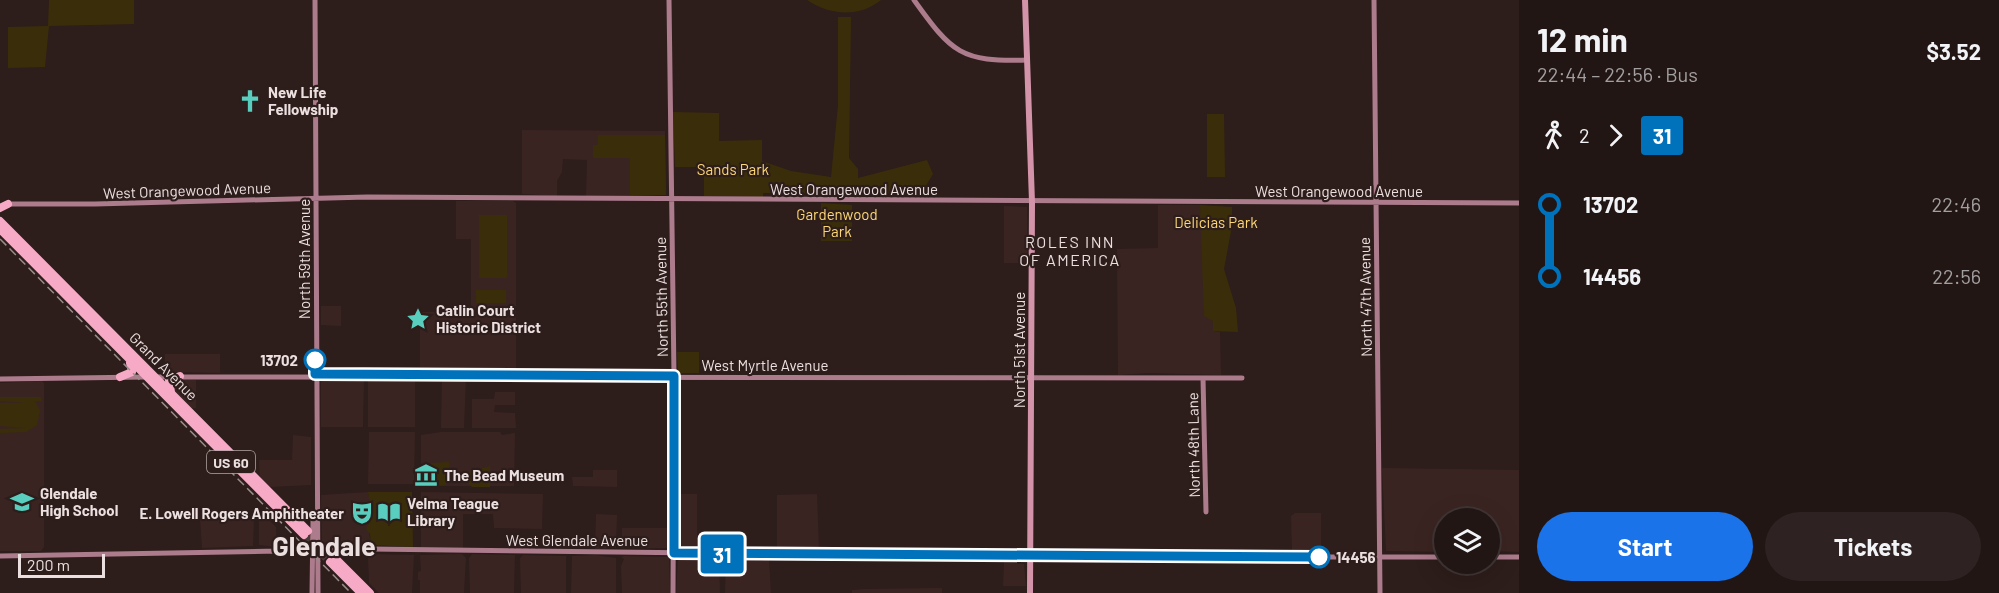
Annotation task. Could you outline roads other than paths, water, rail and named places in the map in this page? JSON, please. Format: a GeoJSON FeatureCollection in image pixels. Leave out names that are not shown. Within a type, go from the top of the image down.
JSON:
{"type":"FeatureCollection","features":[{"type":"Feature","properties":{"kind":"highway"},"geometry":{"type":"LineString","coordinates":[[0,215],[26,242],[29,250]]}},
{"type":"Feature","properties":{"kind":"highway","name":"Grand Avenue"},"geometry":{"type":"LineString","coordinates":[[0,221],[171,392],[306,533],[144,377],[0,230]]}},
{"type":"Feature","properties":{"kind":"highway"},"geometry":{"type":"LineString","coordinates":[[120,377],[133,370],[126,358]]}},
{"type":"Feature","properties":{"kind":"highway"},"geometry":{"type":"LineString","coordinates":[[171,392],[170,380],[180,376]]}},
{"type":"Feature","properties":{"kind":"highway"},"geometry":{"type":"LineString","coordinates":[[333,558],[361,593]]}},
{"type":"Feature","properties":{"kind":"highway"},"geometry":{"type":"LineString","coordinates":[[333,558],[370,593]]}},
{"type":"Feature","properties":{"kind":"main road","name":"North 51st Avenue"},"geometry":{"type":"LineString","coordinates":[[1025,0],[1032,202],[1030,593]]}},
{"type":"Feature","properties":{"kind":"street","name":"North 59th Avenue"},"geometry":{"type":"LineString","coordinates":[[315,0],[316,517],[313,521],[318,593]]}},
{"type":"Feature","properties":{"kind":"street","name":"North 55th Avenue"},"geometry":{"type":"LineString","coordinates":[[669,0],[674,376],[674,593]]}},
{"type":"Feature","properties":{"kind":"street"},"geometry":{"type":"LineString","coordinates":[[914,0],[942,38],[959,51],[984,60],[1027,60]]}},
{"type":"Feature","properties":{"kind":"street","name":"North 47th Avenue"},"geometry":{"type":"LineString","coordinates":[[1374,0],[1380,593]]}},
{"type":"Feature","properties":{"kind":"street","name":"West Orangewood Avenue"},"geometry":{"type":"LineString","coordinates":[[3,205],[316,198],[1519,203]]}},
{"type":"Feature","properties":{"kind":"street","name":"West Myrtle Avenue"},"geometry":{"type":"LineString","coordinates":[[0,379],[315,374],[1031,379],[1242,378]]}},
{"type":"Feature","properties":{"kind":"street","name":"North 48th Lane"},"geometry":{"type":"LineString","coordinates":[[1203,378],[1206,512]]}},
{"type":"Feature","properties":{"kind":"street","name":"North 59th Avenue"},"geometry":{"type":"LineString","coordinates":[[312,593],[315,551]]}},
{"type":"Feature","properties":{"kind":"street","name":"West Glendale Avenue"},"geometry":{"type":"LineString","coordinates":[[315,551],[333,558],[358,551]]}},
{"type":"Feature","properties":{"kind":"street","name":"West Glendale Avenue"},"geometry":{"type":"LineString","coordinates":[[0,556],[358,551],[1030,557],[1434,557]]}},
{"type":"Feature","properties":{"kind":"street"},"geometry":{"type":"LineString","coordinates":[[1500,557],[1519,557]]}},
{"type":"Feature","properties":{"kind":"street"},"geometry":{"type":"LineString","coordinates":[[318,577],[322,559],[333,558]]}},
{"type":"Feature","properties":{"kind":"tunnel"},"geometry":{"type":"LineString","coordinates":[[304,535],[330,562]]}},
{"type":"Feature","properties":{"kind":"railway"},"geometry":{"type":"LineString","coordinates":[[0,239],[351,593]]}},
{"type":"Feature","properties":{"kind":"place","name":"New Life Fellowship"},"geometry":{"type":"Point","coordinates":[250,101]}},
{"type":"Feature","properties":{"kind":"place","name":"Catlin Court Historic District"},"geometry":{"type":"Point","coordinates":[418,319]}},
{"type":"Feature","properties":{"kind":"place","name":"13702"},"geometry":{"type":"Point","coordinates":[315,360]}},
{"type":"Feature","properties":{"kind":"place","name":"The Bead Museum"},"geometry":{"type":"Point","coordinates":[426,475]}},
{"type":"Feature","properties":{"kind":"place","name":"Glendale High School"},"geometry":{"type":"Point","coordinates":[22,502]}},
{"type":"Feature","properties":{"kind":"place","name":"Velma Teague Library"},"geometry":{"type":"Point","coordinates":[389,512]}},
{"type":"Feature","properties":{"kind":"place","name":"E. Lowell Rogers Amphitheater"},"geometry":{"type":"Point","coordinates":[362,513]}},
{"type":"Feature","properties":{"kind":"place","name":"14456"},"geometry":{"type":"Point","coordinates":[1319,557]}},
{"type":"Feature","properties":{"kind":"district","name":"ROLES INN OF AMERICA"},"geometry":{"type":"Point","coordinates":[1070,250]}},
{"type":"Feature","properties":{"kind":"district","name":"Glendale"},"geometry":{"type":"Point","coordinates":[324,545]}},
{"type":"Feature","properties":{"kind":"park label","name":"Sands Park"},"geometry":{"type":"Point","coordinates":[733,169]}},
{"type":"Feature","properties":{"kind":"park label","name":"Gardenwood Park"},"geometry":{"type":"Point","coordinates":[837,222]}},
{"type":"Feature","properties":{"kind":"park label","name":"Delicias Park"},"geometry":{"type":"Point","coordinates":[1216,222]}}]}
